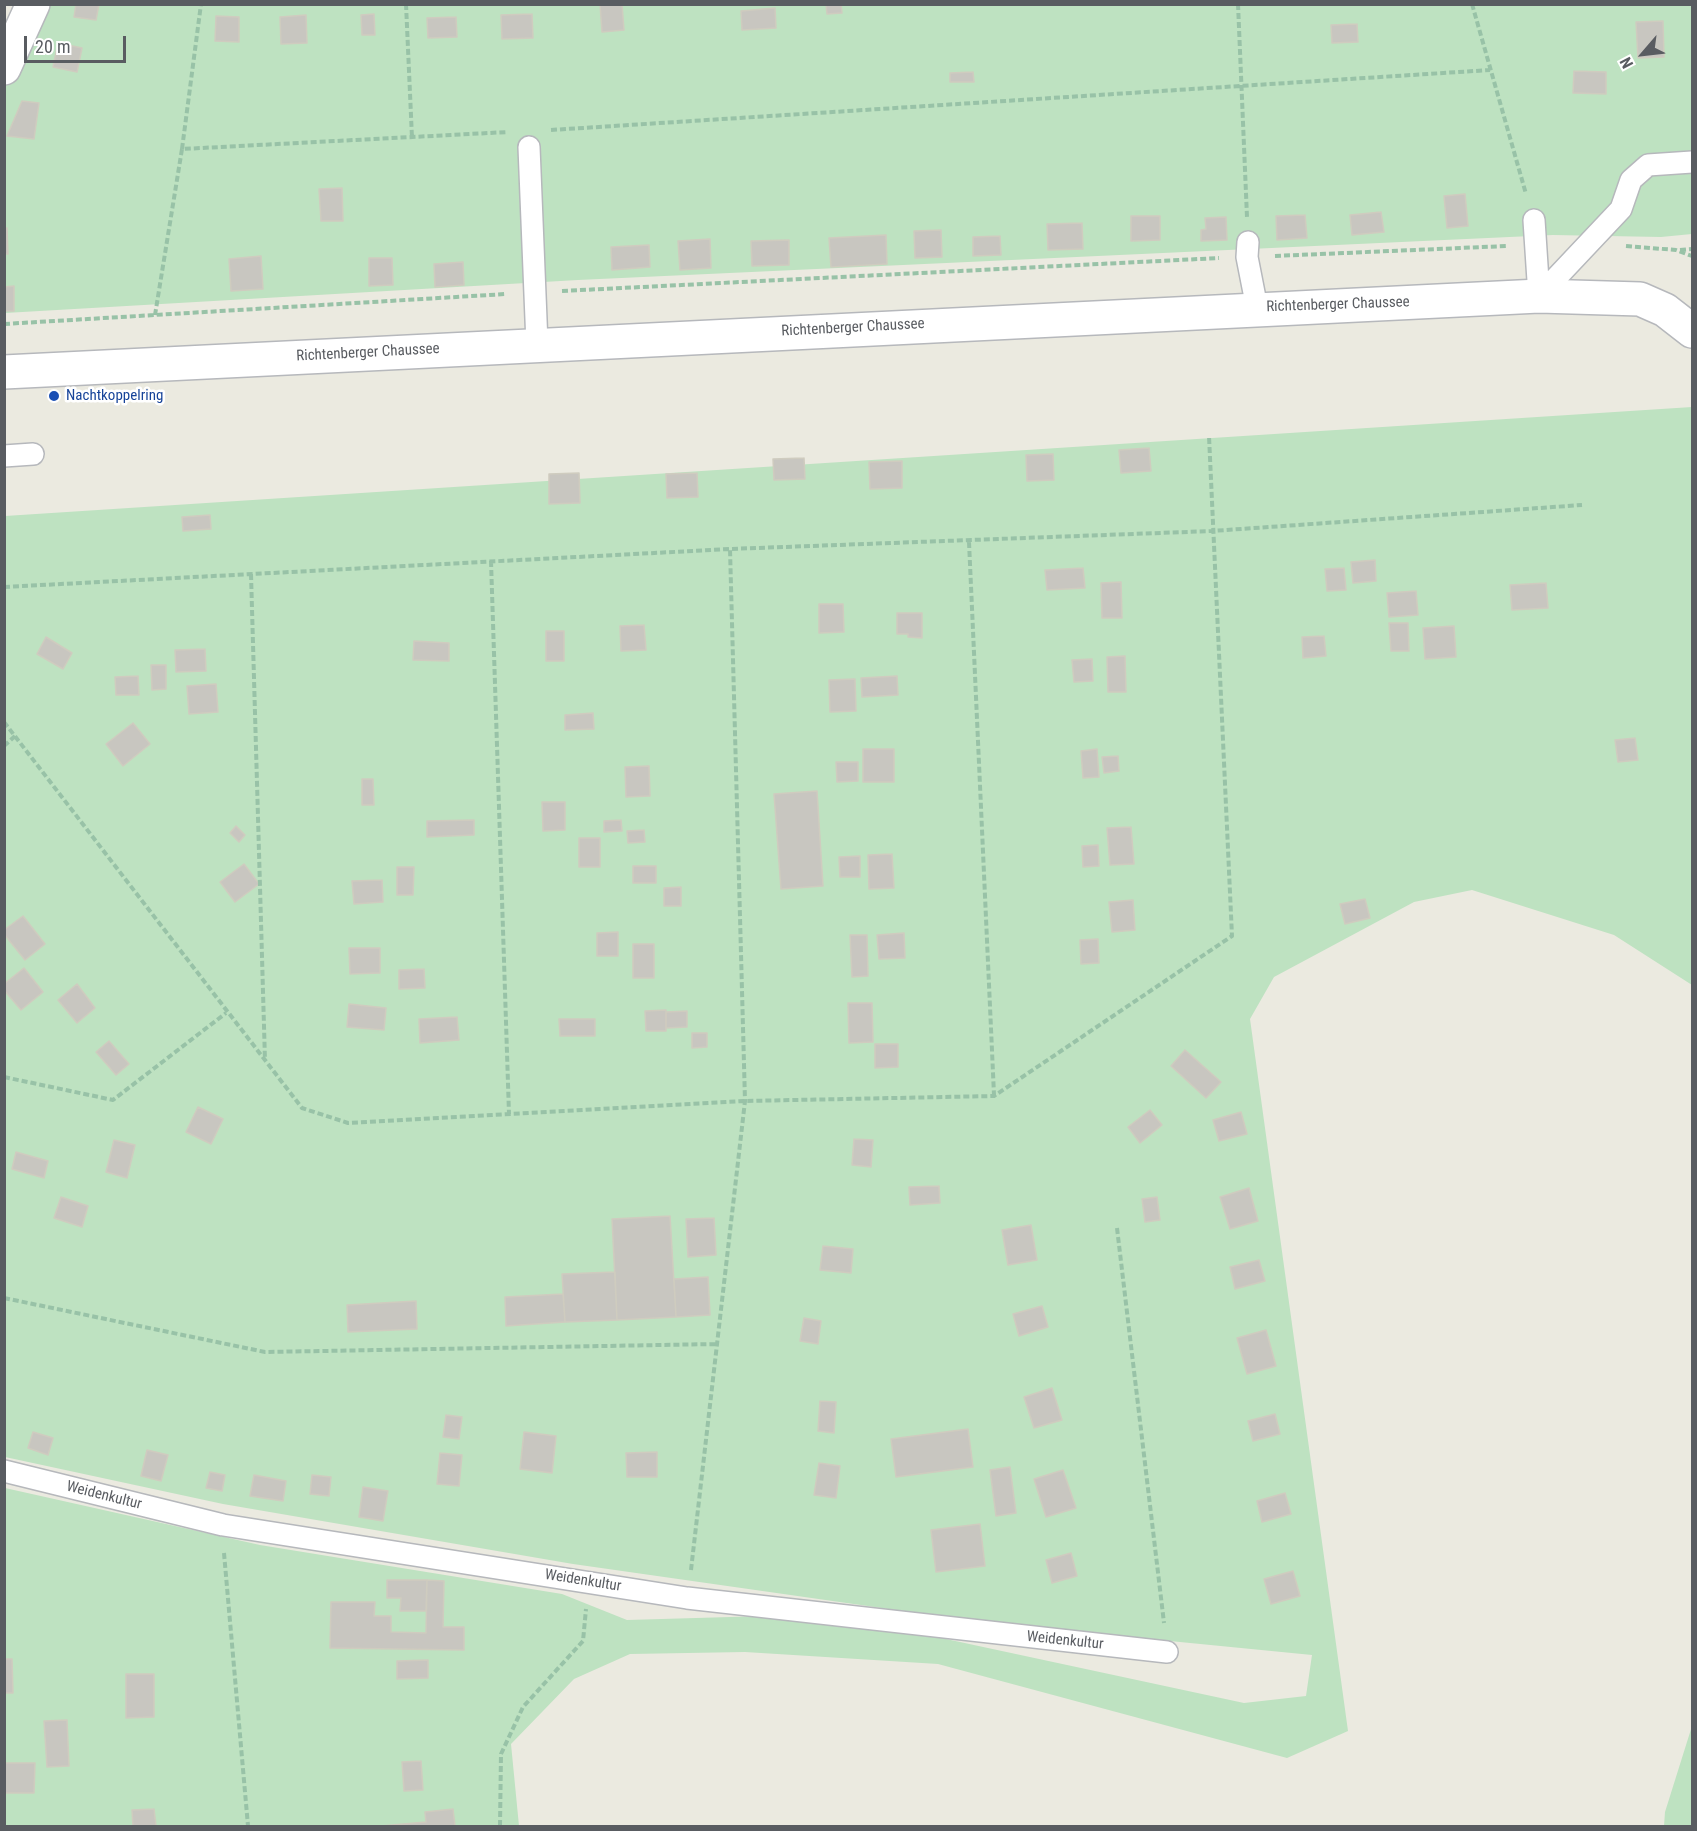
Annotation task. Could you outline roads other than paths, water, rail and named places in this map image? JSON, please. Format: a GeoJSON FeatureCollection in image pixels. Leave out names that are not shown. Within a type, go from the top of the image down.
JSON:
{"type":"FeatureCollection","features":[{"type":"Feature","properties":{"kind":"street"},"geometry":{"type":"LineString","coordinates":[[4,68],[33,4]]}},
{"type":"Feature","properties":{"kind":"street","name":"Richtenberger Chaussee"},"geometry":{"type":"LineString","coordinates":[[4,372],[1257,308],[1539,296],[1640,299],[1665,310],[1692,331]]}},
{"type":"Feature","properties":{"kind":"lane"},"geometry":{"type":"LineString","coordinates":[[529,136],[537,344]]}},
{"type":"Feature","properties":{"kind":"lane"},"geometry":{"type":"LineString","coordinates":[[1539,296],[1590,245],[1621,209],[1630,180],[1648,165],[1692,162]]}},
{"type":"Feature","properties":{"kind":"lane"},"geometry":{"type":"LineString","coordinates":[[1534,220],[1539,296]]}},
{"type":"Feature","properties":{"kind":"lane"},"geometry":{"type":"LineString","coordinates":[[1247,250],[1257,308]]}},
{"type":"Feature","properties":{"kind":"lane"},"geometry":{"type":"LineString","coordinates":[[4,456],[33,454]]}},
{"type":"Feature","properties":{"kind":"lane","name":"Weidenkultur"},"geometry":{"type":"LineString","coordinates":[[4,1471],[223,1525],[687,1598],[1167,1652]]}},
{"type":"Feature","properties":{"kind":"place","name":"Nachtkoppelring"},"geometry":{"type":"Point","coordinates":[54,396]}}]}
